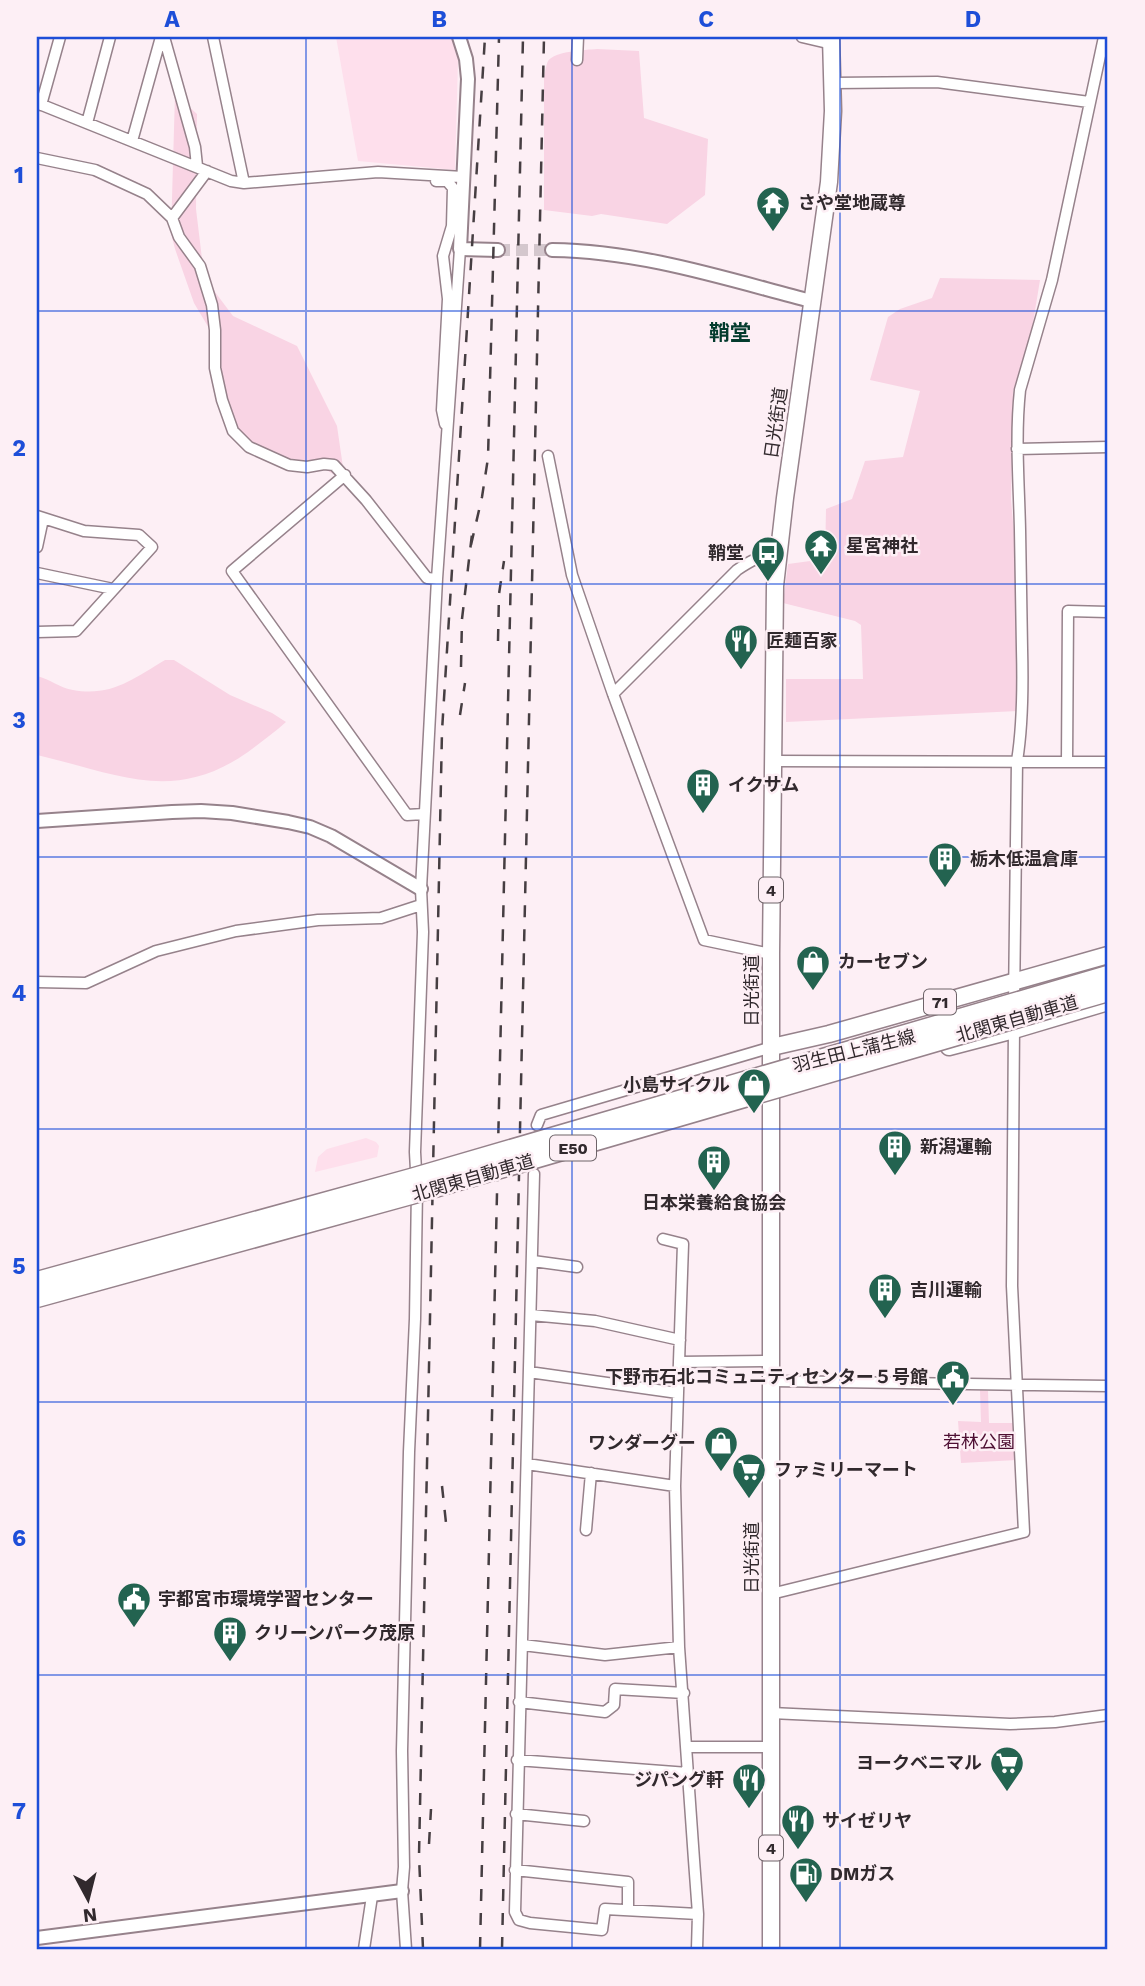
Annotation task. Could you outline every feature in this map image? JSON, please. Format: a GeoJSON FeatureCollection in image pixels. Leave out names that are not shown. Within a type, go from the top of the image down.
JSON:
{"type":"FeatureCollection","features":[{"type":"Feature","properties":{"kind":"highway","name":"北関東自動車道"},"geometry":{"type":"LineString","coordinates":[[37,1281],[424,1174],[1108,975]]}},
{"type":"Feature","properties":{"kind":"highway","name":"北関東自動車道"},"geometry":{"type":"LineString","coordinates":[[37,1301],[1108,992]]}},
{"type":"Feature","properties":{"kind":"main road","name":"日光街道"},"geometry":{"type":"LineString","coordinates":[[771,1949],[771,954],[775,586],[829,182],[833,83],[831,40]]}},
{"type":"Feature","properties":{"kind":"main road","name":"羽生田上蒲生線"},"geometry":{"type":"LineString","coordinates":[[772,1047],[829,1034],[1108,955]]}},
{"type":"Feature","properties":{"kind":"main road","name":"羽生田上蒲生線"},"geometry":{"type":"LineString","coordinates":[[772,1092],[1014,1030],[1108,1002]]}},
{"type":"Feature","properties":{"kind":"street"},"geometry":{"type":"LineString","coordinates":[[60,37],[39,104],[231,181],[244,183],[377,172],[463,177]]}},
{"type":"Feature","properties":{"kind":"street"},"geometry":{"type":"LineString","coordinates":[[87,123],[110,37]]}},
{"type":"Feature","properties":{"kind":"street"},"geometry":{"type":"LineString","coordinates":[[132,141],[162,37]]}},
{"type":"Feature","properties":{"kind":"street"},"geometry":{"type":"LineString","coordinates":[[162,37],[195,147],[197,166]]}},
{"type":"Feature","properties":{"kind":"street"},"geometry":{"type":"LineString","coordinates":[[213,37],[244,183]]}},
{"type":"Feature","properties":{"kind":"street"},"geometry":{"type":"LineString","coordinates":[[406,1949],[402,1891],[402,1751],[415,1319],[415,1150],[423,932],[421,890],[468,79],[466,59],[459,37]]}},
{"type":"Feature","properties":{"kind":"street"},"geometry":{"type":"LineString","coordinates":[[578,37],[578,60]]}},
{"type":"Feature","properties":{"kind":"street"},"geometry":{"type":"LineString","coordinates":[[803,37],[831,40]]}},
{"type":"Feature","properties":{"kind":"street"},"geometry":{"type":"LineString","coordinates":[[771,1594],[1024,1532],[1012,1286],[1017,761],[1023,707],[1017,449],[1020,390],[1052,280],[1104,37]]}},
{"type":"Feature","properties":{"kind":"street"},"geometry":{"type":"LineString","coordinates":[[833,83],[937,82],[1089,102]]}},
{"type":"Feature","properties":{"kind":"street"},"geometry":{"type":"LineString","coordinates":[[37,158],[95,170],[147,194],[172,218],[179,237],[200,266],[212,304],[215,368],[233,431],[249,447],[289,465],[334,465],[345,475],[427,578],[437,579]]}},
{"type":"Feature","properties":{"kind":"street"},"geometry":{"type":"LineString","coordinates":[[172,218],[207,171]]}},
{"type":"Feature","properties":{"kind":"street"},"geometry":{"type":"LineString","coordinates":[[356,174],[368,178],[447,181],[453,188],[452,226],[443,256],[448,299],[442,410],[448,439]]}},
{"type":"Feature","properties":{"kind":"street"},"geometry":{"type":"LineString","coordinates":[[460,249],[498,250]]}},
{"type":"Feature","properties":{"kind":"street"},"geometry":{"type":"LineString","coordinates":[[552,250],[637,257],[811,301]]}},
{"type":"Feature","properties":{"kind":"street"},"geometry":{"type":"LineString","coordinates":[[1017,449],[1108,447]]}},
{"type":"Feature","properties":{"kind":"street"},"geometry":{"type":"LineString","coordinates":[[548,456],[572,575],[704,940],[771,954]]}},
{"type":"Feature","properties":{"kind":"street"},"geometry":{"type":"LineString","coordinates":[[345,475],[232,571],[407,815],[425,814]]}},
{"type":"Feature","properties":{"kind":"street"},"geometry":{"type":"LineString","coordinates":[[37,547],[40,518],[84,531],[139,535],[152,547],[76,631],[37,632]]}},
{"type":"Feature","properties":{"kind":"street"},"geometry":{"type":"LineString","coordinates":[[613,694],[737,570],[765,555],[778,554]]}},
{"type":"Feature","properties":{"kind":"street"},"geometry":{"type":"LineString","coordinates":[[37,573],[113,589]]}},
{"type":"Feature","properties":{"kind":"street"},"geometry":{"type":"LineString","coordinates":[[1067,762],[1068,611],[1108,612]]}},
{"type":"Feature","properties":{"kind":"street"},"geometry":{"type":"LineString","coordinates":[[772,761],[1108,762]]}},
{"type":"Feature","properties":{"kind":"street"},"geometry":{"type":"LineString","coordinates":[[37,821],[201,811],[288,822],[331,836],[421,890]]}},
{"type":"Feature","properties":{"kind":"street"},"geometry":{"type":"LineString","coordinates":[[37,982],[86,983],[156,951],[236,931],[318,920],[381,918],[421,905]]}},
{"type":"Feature","properties":{"kind":"street"},"geometry":{"type":"LineString","coordinates":[[537,1125],[541,1115],[772,1047]]}},
{"type":"Feature","properties":{"kind":"street"},"geometry":{"type":"LineString","coordinates":[[534,1174],[514,1912],[519,1920],[530,1923],[602,1930],[605,1909],[698,1914]]}},
{"type":"Feature","properties":{"kind":"street"},"geometry":{"type":"LineString","coordinates":[[37,1301],[416,1198]]}},
{"type":"Feature","properties":{"kind":"street"},"geometry":{"type":"LineString","coordinates":[[663,1240],[683,1244],[675,1486],[680,1647],[698,1914],[697,1949]]}},
{"type":"Feature","properties":{"kind":"street"},"geometry":{"type":"LineString","coordinates":[[533,1261],[577,1267]]}},
{"type":"Feature","properties":{"kind":"street"},"geometry":{"type":"LineString","coordinates":[[531,1315],[595,1321],[680,1340]]}},
{"type":"Feature","properties":{"kind":"street"},"geometry":{"type":"LineString","coordinates":[[680,1362],[772,1361]]}},
{"type":"Feature","properties":{"kind":"street"},"geometry":{"type":"LineString","coordinates":[[529,1372],[678,1393]]}},
{"type":"Feature","properties":{"kind":"street"},"geometry":{"type":"LineString","coordinates":[[772,1381],[1108,1386]]}},
{"type":"Feature","properties":{"kind":"street"},"geometry":{"type":"LineString","coordinates":[[527,1464],[675,1486]]}},
{"type":"Feature","properties":{"kind":"street"},"geometry":{"type":"LineString","coordinates":[[586,1530],[591,1473]]}},
{"type":"Feature","properties":{"kind":"street"},"geometry":{"type":"LineString","coordinates":[[523,1645],[605,1655],[680,1647]]}},
{"type":"Feature","properties":{"kind":"street"},"geometry":{"type":"LineString","coordinates":[[519,1703],[606,1712],[614,1705],[615,1689],[684,1693]]}},
{"type":"Feature","properties":{"kind":"street"},"geometry":{"type":"LineString","coordinates":[[771,1713],[1010,1724],[1055,1722],[1108,1715]]}},
{"type":"Feature","properties":{"kind":"street"},"geometry":{"type":"LineString","coordinates":[[688,1746],[771,1747]]}},
{"type":"Feature","properties":{"kind":"street"},"geometry":{"type":"LineString","coordinates":[[517,1759],[688,1773]]}},
{"type":"Feature","properties":{"kind":"street"},"geometry":{"type":"LineString","coordinates":[[516,1814],[584,1821]]}},
{"type":"Feature","properties":{"kind":"street"},"geometry":{"type":"LineString","coordinates":[[515,1870],[628,1882],[628,1910]]}},
{"type":"Feature","properties":{"kind":"street"},"geometry":{"type":"LineString","coordinates":[[37,1938],[402,1891]]}},
{"type":"Feature","properties":{"kind":"street"},"geometry":{"type":"LineString","coordinates":[[364,1949],[372,1896]]}},
{"type":"Feature","properties":{"kind":"shaded area"},"geometry":{"type":"Polygon","coordinates":[[[336,37],[451,37],[458,60],[455,170],[358,161],[336,37]]]}},
{"type":"Feature","properties":{"kind":"shaded area"},"geometry":{"type":"Polygon","coordinates":[[[366,1138],[379,1146],[377,1157],[315,1172],[318,1157],[327,1149],[366,1138]]]}},
{"type":"Feature","properties":{"kind":"green space"},"geometry":{"type":"Polygon","coordinates":[[[597,49],[639,51],[644,118],[708,139],[705,195],[667,224],[601,214],[592,216],[544,210],[544,78],[547,63],[563,53],[597,49]]]}},
{"type":"Feature","properties":{"kind":"green space"},"geometry":{"type":"Polygon","coordinates":[[[175,94],[197,114],[196,209],[203,267],[215,292],[233,316],[297,346],[337,426],[345,481],[323,468],[259,454],[223,412],[212,384],[210,330],[194,303],[171,233],[175,94]]]}},
{"type":"Feature","properties":{"kind":"green space"},"geometry":{"type":"Polygon","coordinates":[[[940,278],[1040,280],[1032,329],[1013,391],[1011,499],[1016,557],[1019,711],[786,722],[786,679],[863,679],[861,625],[855,621],[783,603],[788,564],[825,559],[826,509],[852,499],[865,461],[903,457],[920,391],[870,380],[888,317],[900,309],[932,298],[940,278]]]}},
{"type":"Feature","properties":{"kind":"green space"},"geometry":{"type":"Polygon","coordinates":[[[165,660],[174,660],[230,695],[286,722],[248,752],[221,768],[195,777],[169,781],[119,776],[37,755],[37,676],[68,689],[99,691],[121,685],[165,660]]]}},
{"type":"Feature","properties":{"kind":"green space","name":"若林公園"},"geometry":{"type":"Polygon","coordinates":[[[980,1390],[988,1391],[989,1423],[1014,1423],[1017,1460],[961,1463],[958,1421],[981,1422],[980,1390]]]}},
{"type":"Feature","properties":{"kind":"tunnel"},"geometry":{"type":"LineString","coordinates":[[498,250],[552,250]]}},
{"type":"Feature","properties":{"kind":"railway"},"geometry":{"type":"LineString","coordinates":[[423,1949],[419,1856],[442,731],[485,37]]}},
{"type":"Feature","properties":{"kind":"railway"},"geometry":{"type":"LineString","coordinates":[[471,545],[488,458],[499,37]]}},
{"type":"Feature","properties":{"kind":"railway"},"geometry":{"type":"LineString","coordinates":[[480,1949],[523,37]]}},
{"type":"Feature","properties":{"kind":"railway"},"geometry":{"type":"LineString","coordinates":[[502,1949],[544,37]]}},
{"type":"Feature","properties":{"kind":"railway"},"geometry":{"type":"LineString","coordinates":[[461,667],[462,619],[472,534]]}},
{"type":"Feature","properties":{"kind":"railway"},"geometry":{"type":"LineString","coordinates":[[498,641],[499,594],[504,561]]}},
{"type":"Feature","properties":{"kind":"railway"},"geometry":{"type":"LineString","coordinates":[[460,715],[465,683]]}},
{"type":"Feature","properties":{"kind":"railway"},"geometry":{"type":"LineString","coordinates":[[442,1486],[447,1532]]}},
{"type":"Feature","properties":{"kind":"railway"},"geometry":{"type":"LineString","coordinates":[[429,1844],[431,1809]]}},
{"type":"Feature","properties":{"kind":"place","name":"さや堂地蔵尊"},"geometry":{"type":"Point","coordinates":[773,233]}},
{"type":"Feature","properties":{"kind":"place","name":"星宮神社"},"geometry":{"type":"Point","coordinates":[821,576]}},
{"type":"Feature","properties":{"kind":"place","name":"鞘堂"},"geometry":{"type":"Point","coordinates":[768,583]}},
{"type":"Feature","properties":{"kind":"place","name":"匠麺百家"},"geometry":{"type":"Point","coordinates":[741,671]}},
{"type":"Feature","properties":{"kind":"place","name":"イクサム"},"geometry":{"type":"Point","coordinates":[703,815]}},
{"type":"Feature","properties":{"kind":"place","name":"栃木低温倉庫"},"geometry":{"type":"Point","coordinates":[945,889]}},
{"type":"Feature","properties":{"kind":"place","name":"カーセブン"},"geometry":{"type":"Point","coordinates":[813,992]}},
{"type":"Feature","properties":{"kind":"place","name":"小島サイクル"},"geometry":{"type":"Point","coordinates":[754,1115]}},
{"type":"Feature","properties":{"kind":"place","name":"新潟運輸"},"geometry":{"type":"Point","coordinates":[895,1177]}},
{"type":"Feature","properties":{"kind":"place","name":"日本栄養給食協会"},"geometry":{"type":"Point","coordinates":[714,1192]}},
{"type":"Feature","properties":{"kind":"place","name":"吉川運輸"},"geometry":{"type":"Point","coordinates":[885,1320]}},
{"type":"Feature","properties":{"kind":"place","name":"下野市石北コミュニティセンター５号館"},"geometry":{"type":"Point","coordinates":[953,1407]}},
{"type":"Feature","properties":{"kind":"place","name":"ワンダーグー"},"geometry":{"type":"Point","coordinates":[721,1473]}},
{"type":"Feature","properties":{"kind":"place","name":"ファミリーマート"},"geometry":{"type":"Point","coordinates":[749,1500]}},
{"type":"Feature","properties":{"kind":"place","name":"宇都宮市環境学習センター"},"geometry":{"type":"Point","coordinates":[134,1629]}},
{"type":"Feature","properties":{"kind":"place","name":"クリーンパーク茂原"},"geometry":{"type":"Point","coordinates":[230,1663]}},
{"type":"Feature","properties":{"kind":"place","name":"ヨークベニマル"},"geometry":{"type":"Point","coordinates":[1007,1793]}},
{"type":"Feature","properties":{"kind":"place","name":"ジパング軒"},"geometry":{"type":"Point","coordinates":[749,1810]}},
{"type":"Feature","properties":{"kind":"place","name":"サイゼリヤ"},"geometry":{"type":"Point","coordinates":[798,1851]}},
{"type":"Feature","properties":{"kind":"place","name":"DMガス"},"geometry":{"type":"Point","coordinates":[806,1904]}},
{"type":"Feature","properties":{"kind":"district","name":"鞘堂"},"geometry":{"type":"Point","coordinates":[730,333]}}]}
